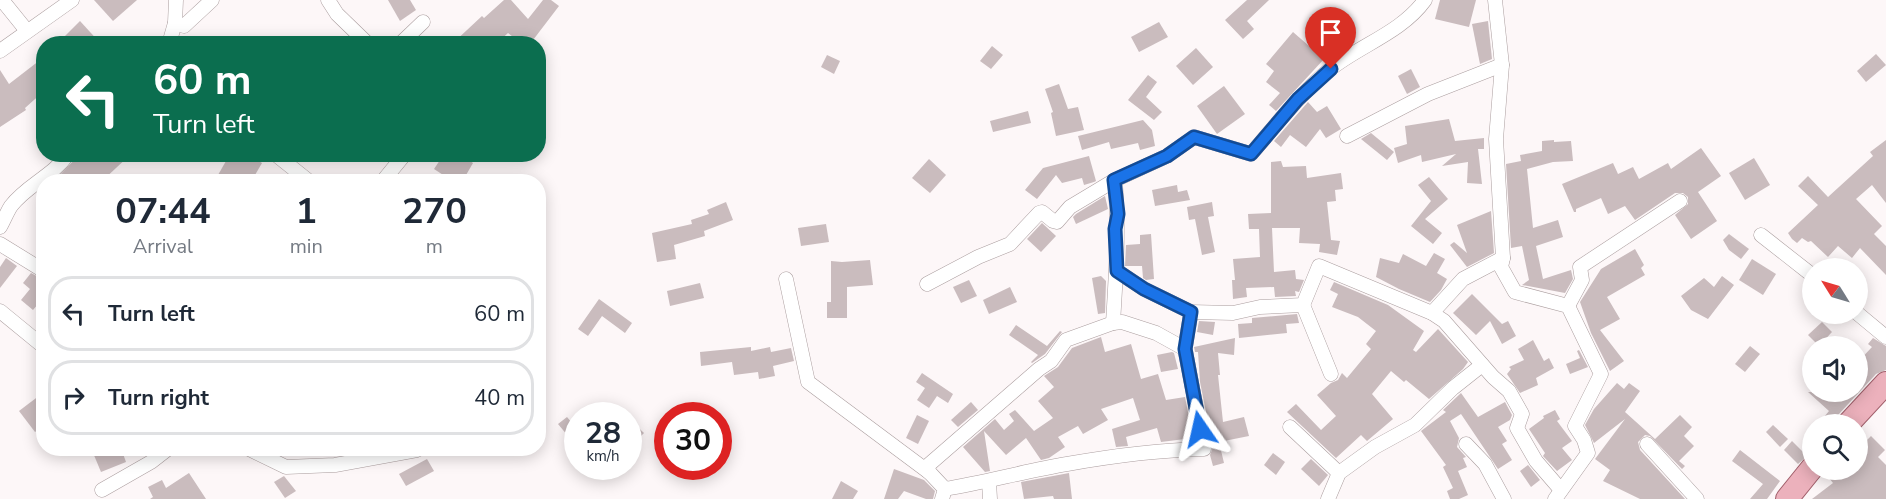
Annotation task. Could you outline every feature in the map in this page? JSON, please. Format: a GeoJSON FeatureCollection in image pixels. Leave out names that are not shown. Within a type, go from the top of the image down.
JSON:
{"type":"FeatureCollection","features":[{"type":"Feature","properties":{"kind":"main road"},"geometry":{"type":"LineString","coordinates":[[1857,414],[1886,383]]}},
{"type":"Feature","properties":{"kind":"main road"},"geometry":{"type":"LineString","coordinates":[[1787,499],[1802,480]]}},
{"type":"Feature","properties":{"kind":"street"},"geometry":{"type":"LineString","coordinates":[[2,0],[27,31]]}},
{"type":"Feature","properties":{"kind":"street"},"geometry":{"type":"LineString","coordinates":[[0,51],[72,0]]}},
{"type":"Feature","properties":{"kind":"street"},"geometry":{"type":"LineString","coordinates":[[171,36],[175,23],[176,0]]}},
{"type":"Feature","properties":{"kind":"street"},"geometry":{"type":"LineString","coordinates":[[175,23],[184,26],[212,0]]}},
{"type":"Feature","properties":{"kind":"street"},"geometry":{"type":"LineString","coordinates":[[328,0],[337,14],[360,36]]}},
{"type":"Feature","properties":{"kind":"street"},"geometry":{"type":"LineString","coordinates":[[927,284],[978,257],[1010,244],[1039,213],[1042,212],[1057,222],[1070,207],[1114,180],[1167,156],[1194,137],[1251,154],[1298,99],[1331,69],[1392,31],[1425,0]]}},
{"type":"Feature","properties":{"kind":"street"},"geometry":{"type":"LineString","coordinates":[[1331,374],[1303,305],[1319,266],[1432,313],[1444,321],[1482,365],[1509,391],[1522,414],[1517,428],[1558,495],[1588,453],[1584,440],[1575,426],[1601,374],[1568,306],[1515,291],[1501,267],[1503,258],[1496,139],[1502,65],[1496,0]]}},
{"type":"Feature","properties":{"kind":"street"},"geometry":{"type":"LineString","coordinates":[[408,36],[423,22]]}},
{"type":"Feature","properties":{"kind":"street"},"geometry":{"type":"LineString","coordinates":[[1347,136],[1428,94],[1502,65]]}},
{"type":"Feature","properties":{"kind":"street"},"geometry":{"type":"LineString","coordinates":[[49,174],[62,162]]}},
{"type":"Feature","properties":{"kind":"street"},"geometry":{"type":"LineString","coordinates":[[285,162],[300,174]]}},
{"type":"Feature","properties":{"kind":"street"},"geometry":{"type":"LineString","coordinates":[[389,174],[398,162]]}},
{"type":"Feature","properties":{"kind":"street"},"geometry":{"type":"LineString","coordinates":[[1113,323],[1117,271],[1115,229],[1118,214],[1114,180]]}},
{"type":"Feature","properties":{"kind":"street"},"geometry":{"type":"LineString","coordinates":[[0,227],[11,206],[36,184]]}},
{"type":"Feature","properties":{"kind":"street"},"geometry":{"type":"LineString","coordinates":[[1568,306],[1582,280],[1580,267],[1680,201]]}},
{"type":"Feature","properties":{"kind":"street"},"geometry":{"type":"LineString","coordinates":[[1761,235],[1802,267]]}},
{"type":"Feature","properties":{"kind":"street"},"geometry":{"type":"LineString","coordinates":[[0,244],[36,266]]}},
{"type":"Feature","properties":{"kind":"street"},"geometry":{"type":"LineString","coordinates":[[1432,313],[1463,279],[1503,258]]}},
{"type":"Feature","properties":{"kind":"street"},"geometry":{"type":"LineString","coordinates":[[1117,271],[1144,289],[1191,312],[1233,313],[1260,307],[1303,305]]}},
{"type":"Feature","properties":{"kind":"street"},"geometry":{"type":"LineString","coordinates":[[786,279],[808,382],[930,473]]}},
{"type":"Feature","properties":{"kind":"street"},"geometry":{"type":"LineString","coordinates":[[0,311],[36,340]]}},
{"type":"Feature","properties":{"kind":"street"},"geometry":{"type":"LineString","coordinates":[[1185,349],[1156,333],[1122,322],[1113,323],[1066,340],[1051,361],[925,468],[943,494],[1066,464],[1162,450],[1204,449],[1185,349],[1191,312]]}},
{"type":"Feature","properties":{"kind":"street"},"geometry":{"type":"LineString","coordinates":[[1868,322],[1886,337]]}},
{"type":"Feature","properties":{"kind":"street"},"geometry":{"type":"LineString","coordinates":[[1328,499],[1339,473],[1375,447],[1415,425],[1453,388],[1482,365]]}},
{"type":"Feature","properties":{"kind":"street"},"geometry":{"type":"LineString","coordinates":[[1290,427],[1339,473]]}},
{"type":"Feature","properties":{"kind":"street"},"geometry":{"type":"LineString","coordinates":[[1466,444],[1485,464],[1504,499]]}},
{"type":"Feature","properties":{"kind":"street"},"geometry":{"type":"LineString","coordinates":[[1647,444],[1697,499]]}},
{"type":"Feature","properties":{"kind":"street"},"geometry":{"type":"LineString","coordinates":[[102,490],[159,456]]}},
{"type":"Feature","properties":{"kind":"street"},"geometry":{"type":"LineString","coordinates":[[263,456],[286,467],[335,465],[384,456]]}},
{"type":"Feature","properties":{"kind":"street"},"geometry":{"type":"LineString","coordinates":[[989,482],[990,499]]}},
{"type":"Feature","properties":{"kind":"building"},"geometry":{"type":"Polygon","coordinates":[[[94,0],[137,0],[113,21],[94,0]]]}},
{"type":"Feature","properties":{"kind":"building"},"geometry":{"type":"Polygon","coordinates":[[[388,0],[410,0],[416,10],[400,21],[388,0]]]}},
{"type":"Feature","properties":{"kind":"building"},"geometry":{"type":"Polygon","coordinates":[[[504,0],[511,0],[528,19],[543,0],[551,0],[559,6],[536,36],[512,36],[508,33],[505,36],[461,36],[482,16],[484,18],[504,0]]]}},
{"type":"Feature","properties":{"kind":"building"},"geometry":{"type":"Polygon","coordinates":[[[1247,0],[1269,0],[1247,21],[1254,29],[1243,39],[1225,20],[1247,0]]]}},
{"type":"Feature","properties":{"kind":"building"},"geometry":{"type":"Polygon","coordinates":[[[1440,0],[1476,0],[1469,27],[1435,19],[1440,0]]]}},
{"type":"Feature","properties":{"kind":"building"},"geometry":{"type":"Polygon","coordinates":[[[1322,9],[1338,33],[1346,28],[1355,42],[1339,52],[1335,46],[1332,51],[1309,18],[1322,9]]]}},
{"type":"Feature","properties":{"kind":"building"},"geometry":{"type":"Polygon","coordinates":[[[80,21],[94,36],[65,36],[80,21]]]}},
{"type":"Feature","properties":{"kind":"building"},"geometry":{"type":"Polygon","coordinates":[[[1488,21],[1492,59],[1480,64],[1472,24],[1488,21]]]}},
{"type":"Feature","properties":{"kind":"building"},"geometry":{"type":"Polygon","coordinates":[[[1159,22],[1168,37],[1139,52],[1131,37],[1159,22]]]}},
{"type":"Feature","properties":{"kind":"building"},"geometry":{"type":"Polygon","coordinates":[[[1293,32],[1324,59],[1276,111],[1269,105],[1280,93],[1266,82],[1274,71],[1266,64],[1293,32]]]}},
{"type":"Feature","properties":{"kind":"building"},"geometry":{"type":"Polygon","coordinates":[[[992,46],[1003,55],[991,69],[980,61],[992,46]]]}},
{"type":"Feature","properties":{"kind":"building"},"geometry":{"type":"Polygon","coordinates":[[[1196,48],[1213,67],[1193,85],[1176,66],[1196,48]]]}},
{"type":"Feature","properties":{"kind":"building"},"geometry":{"type":"Polygon","coordinates":[[[1876,54],[1886,65],[1866,82],[1857,71],[1876,54]]]}},
{"type":"Feature","properties":{"kind":"building"},"geometry":{"type":"Polygon","coordinates":[[[827,55],[840,61],[834,74],[821,67],[827,55]]]}},
{"type":"Feature","properties":{"kind":"building"},"geometry":{"type":"Polygon","coordinates":[[[36,63],[36,98],[25,108],[26,110],[0,127],[0,70],[9,84],[36,63]]]}},
{"type":"Feature","properties":{"kind":"building"},"geometry":{"type":"Polygon","coordinates":[[[1411,69],[1420,87],[1407,94],[1398,76],[1411,69]]]}},
{"type":"Feature","properties":{"kind":"building"},"geometry":{"type":"Polygon","coordinates":[[[1148,75],[1157,82],[1146,97],[1162,112],[1154,120],[1128,100],[1148,75]]]}},
{"type":"Feature","properties":{"kind":"building"},"geometry":{"type":"Polygon","coordinates":[[[1059,84],[1068,109],[1078,107],[1084,130],[1056,136],[1051,113],[1053,112],[1045,89],[1059,84]]]}},
{"type":"Feature","properties":{"kind":"building"},"geometry":{"type":"Polygon","coordinates":[[[1224,86],[1245,114],[1217,134],[1197,106],[1224,86]]]}},
{"type":"Feature","properties":{"kind":"building"},"geometry":{"type":"Polygon","coordinates":[[[1308,102],[1317,112],[1327,106],[1341,129],[1326,138],[1320,129],[1306,147],[1290,135],[1281,147],[1274,141],[1308,102]]]}},
{"type":"Feature","properties":{"kind":"building"},"geometry":{"type":"Polygon","coordinates":[[[1028,111],[1031,123],[993,132],[990,121],[1028,111]]]}},
{"type":"Feature","properties":{"kind":"building"},"geometry":{"type":"Polygon","coordinates":[[[1449,119],[1455,141],[1484,138],[1484,149],[1478,149],[1482,184],[1467,183],[1468,162],[1442,166],[1456,154],[1422,162],[1421,155],[1398,163],[1394,148],[1407,144],[1405,126],[1449,119]]]}},
{"type":"Feature","properties":{"kind":"building"},"geometry":{"type":"Polygon","coordinates":[[[1143,120],[1152,130],[1155,146],[1140,150],[1138,143],[1111,149],[1109,142],[1082,150],[1078,136],[1143,120]]]}},
{"type":"Feature","properties":{"kind":"building"},"geometry":{"type":"Polygon","coordinates":[[[1371,133],[1394,152],[1387,160],[1361,139],[1371,133]]]}},
{"type":"Feature","properties":{"kind":"building"},"geometry":{"type":"Polygon","coordinates":[[[1554,140],[1554,142],[1571,141],[1573,161],[1553,162],[1527,169],[1533,228],[1558,220],[1563,237],[1536,246],[1543,279],[1571,270],[1573,279],[1565,293],[1522,285],[1529,280],[1522,246],[1511,248],[1506,164],[1521,161],[1520,155],[1542,151],[1542,141],[1554,140]]]}},
{"type":"Feature","properties":{"kind":"building"},"geometry":{"type":"Polygon","coordinates":[[[1886,140],[1886,203],[1872,185],[1856,199],[1882,226],[1874,234],[1886,246],[1886,275],[1860,248],[1852,258],[1838,246],[1828,257],[1811,241],[1808,242],[1802,238],[1797,243],[1788,233],[1818,205],[1798,186],[1808,176],[1828,197],[1873,156],[1870,152],[1886,140]]]}},
{"type":"Feature","properties":{"kind":"building"},"geometry":{"type":"Polygon","coordinates":[[[1701,148],[1721,176],[1698,192],[1717,221],[1691,239],[1675,215],[1688,204],[1688,197],[1683,193],[1675,193],[1635,220],[1625,206],[1608,214],[1601,198],[1574,212],[1562,184],[1613,163],[1618,174],[1633,167],[1639,179],[1668,163],[1671,169],[1701,148]]]}},
{"type":"Feature","properties":{"kind":"building"},"geometry":{"type":"Polygon","coordinates":[[[1089,156],[1096,181],[1084,185],[1082,178],[1062,183],[1056,175],[1037,199],[1025,190],[1043,168],[1089,156]]]}},
{"type":"Feature","properties":{"kind":"building"},"geometry":{"type":"Polygon","coordinates":[[[1754,158],[1770,185],[1745,200],[1729,173],[1754,158]]]}},
{"type":"Feature","properties":{"kind":"building"},"geometry":{"type":"Polygon","coordinates":[[[929,159],[946,175],[930,193],[912,178],[929,159]]]}},
{"type":"Feature","properties":{"kind":"building"},"geometry":{"type":"Polygon","coordinates":[[[1281,161],[1283,167],[1306,166],[1307,178],[1341,173],[1343,189],[1335,190],[1336,201],[1327,202],[1331,240],[1340,241],[1337,255],[1319,252],[1320,244],[1299,243],[1300,228],[1272,228],[1274,272],[1295,270],[1296,279],[1304,280],[1299,292],[1295,291],[1296,296],[1275,297],[1274,287],[1246,288],[1247,297],[1233,299],[1232,280],[1235,280],[1233,259],[1260,257],[1259,229],[1249,229],[1248,214],[1271,213],[1271,162],[1281,161]]]}},
{"type":"Feature","properties":{"kind":"building"},"geometry":{"type":"Polygon","coordinates":[[[72,162],[122,162],[110,174],[61,174],[72,162]]]}},
{"type":"Feature","properties":{"kind":"building"},"geometry":{"type":"Polygon","coordinates":[[[225,162],[262,163],[256,174],[219,174],[225,162]]]}},
{"type":"Feature","properties":{"kind":"building"},"geometry":{"type":"Polygon","coordinates":[[[439,162],[473,163],[467,174],[442,174],[434,169],[439,162]]]}},
{"type":"Feature","properties":{"kind":"building"},"geometry":{"type":"Polygon","coordinates":[[[1429,177],[1448,199],[1425,219],[1442,233],[1433,244],[1411,226],[1431,201],[1418,185],[1429,177]]]}},
{"type":"Feature","properties":{"kind":"building"},"geometry":{"type":"Polygon","coordinates":[[[1177,185],[1178,192],[1187,190],[1190,200],[1155,206],[1152,190],[1177,185]]]}},
{"type":"Feature","properties":{"kind":"building"},"geometry":{"type":"Polygon","coordinates":[[[1105,196],[1108,209],[1076,224],[1073,217],[1076,214],[1105,196]]]}},
{"type":"Feature","properties":{"kind":"building"},"geometry":{"type":"Polygon","coordinates":[[[726,202],[733,220],[704,231],[705,236],[674,245],[676,259],[657,262],[652,233],[692,224],[691,220],[709,214],[707,210],[726,202]]]}},
{"type":"Feature","properties":{"kind":"building"},"geometry":{"type":"Polygon","coordinates":[[[1212,202],[1214,216],[1208,217],[1215,252],[1202,255],[1195,219],[1189,220],[1187,207],[1212,202]]]}},
{"type":"Feature","properties":{"kind":"building"},"geometry":{"type":"Polygon","coordinates":[[[1491,211],[1494,253],[1467,267],[1450,245],[1454,242],[1467,253],[1457,225],[1491,211]]]}},
{"type":"Feature","properties":{"kind":"building"},"geometry":{"type":"Polygon","coordinates":[[[1042,223],[1056,236],[1041,252],[1027,239],[1042,223]]]}},
{"type":"Feature","properties":{"kind":"building"},"geometry":{"type":"Polygon","coordinates":[[[826,224],[829,242],[801,246],[798,228],[826,224]]]}},
{"type":"Feature","properties":{"kind":"building"},"geometry":{"type":"Polygon","coordinates":[[[1151,234],[1154,279],[1146,280],[1143,278],[1142,266],[1125,266],[1126,245],[1140,244],[1140,235],[1151,234]]]}},
{"type":"Feature","properties":{"kind":"building"},"geometry":{"type":"Polygon","coordinates":[[[1729,234],[1749,249],[1741,259],[1729,250],[1723,240],[1729,234]]]}},
{"type":"Feature","properties":{"kind":"building"},"geometry":{"type":"Polygon","coordinates":[[[1635,249],[1644,265],[1641,268],[1645,275],[1607,297],[1620,319],[1600,330],[1624,361],[1610,371],[1591,333],[1580,302],[1601,269],[1635,249]]]}},
{"type":"Feature","properties":{"kind":"building"},"geometry":{"type":"Polygon","coordinates":[[[1434,253],[1445,259],[1437,273],[1447,279],[1430,302],[1376,277],[1380,258],[1399,263],[1403,254],[1426,266],[1434,253]]]}},
{"type":"Feature","properties":{"kind":"building"},"geometry":{"type":"Polygon","coordinates":[[[6,258],[17,266],[0,288],[0,267],[6,258]]]}},
{"type":"Feature","properties":{"kind":"building"},"geometry":{"type":"Polygon","coordinates":[[[1752,259],[1776,274],[1763,295],[1739,280],[1752,259]]]}},
{"type":"Feature","properties":{"kind":"building"},"geometry":{"type":"Polygon","coordinates":[[[870,260],[873,285],[847,287],[847,318],[827,318],[827,302],[831,302],[831,261],[870,260]]]}},
{"type":"Feature","properties":{"kind":"building"},"geometry":{"type":"Polygon","coordinates":[[[31,273],[36,276],[36,306],[33,310],[21,300],[30,289],[23,283],[31,273]]]}},
{"type":"Feature","properties":{"kind":"building"},"geometry":{"type":"Polygon","coordinates":[[[1101,276],[1106,281],[1105,313],[1098,314],[1092,278],[1101,276]]]}},
{"type":"Feature","properties":{"kind":"building"},"geometry":{"type":"Polygon","coordinates":[[[1722,276],[1734,285],[1708,319],[1691,310],[1681,296],[1704,278],[1714,287],[1722,276]]]}},
{"type":"Feature","properties":{"kind":"building"},"geometry":{"type":"Polygon","coordinates":[[[969,280],[977,296],[961,303],[953,287],[969,280]]]}},
{"type":"Feature","properties":{"kind":"building"},"geometry":{"type":"Polygon","coordinates":[[[1334,282],[1388,305],[1424,331],[1413,350],[1416,352],[1438,329],[1468,362],[1429,399],[1391,371],[1372,394],[1393,419],[1367,441],[1361,435],[1336,458],[1287,412],[1296,404],[1321,430],[1336,416],[1317,395],[1338,380],[1342,373],[1347,378],[1371,349],[1366,344],[1376,331],[1358,317],[1332,307],[1338,294],[1330,290],[1334,282]]]}},
{"type":"Feature","properties":{"kind":"building"},"geometry":{"type":"Polygon","coordinates":[[[700,283],[704,298],[670,306],[667,291],[700,283]]]}},
{"type":"Feature","properties":{"kind":"building"},"geometry":{"type":"Polygon","coordinates":[[[1010,287],[1017,302],[989,314],[983,300],[1010,287]]]}},
{"type":"Feature","properties":{"kind":"building"},"geometry":{"type":"Polygon","coordinates":[[[1472,294],[1502,324],[1508,321],[1516,336],[1502,344],[1490,321],[1476,335],[1453,313],[1472,294]]]}},
{"type":"Feature","properties":{"kind":"building"},"geometry":{"type":"Polygon","coordinates":[[[599,299],[632,323],[625,333],[602,316],[588,336],[578,329],[599,299]]]}},
{"type":"Feature","properties":{"kind":"building"},"geometry":{"type":"Polygon","coordinates":[[[1297,314],[1299,323],[1286,324],[1287,333],[1239,338],[1238,324],[1252,323],[1252,318],[1297,314]]]}},
{"type":"Feature","properties":{"kind":"building"},"geometry":{"type":"Polygon","coordinates":[[[1199,321],[1215,322],[1213,335],[1197,332],[1199,321]]]}},
{"type":"Feature","properties":{"kind":"building"},"geometry":{"type":"Polygon","coordinates":[[[1820,324],[1824,324],[1832,332],[1828,336],[1808,335],[1820,324]]]}},
{"type":"Feature","properties":{"kind":"building"},"geometry":{"type":"Polygon","coordinates":[[[1016,325],[1047,346],[1060,331],[1062,332],[1045,354],[1032,363],[1038,355],[1009,335],[1016,325]]]}},
{"type":"Feature","properties":{"kind":"building"},"geometry":{"type":"Polygon","coordinates":[[[1101,337],[1105,352],[1131,344],[1141,379],[1158,374],[1166,400],[1185,397],[1193,438],[1161,442],[1157,428],[1126,437],[1128,446],[1116,447],[1112,429],[1140,420],[1133,398],[1101,409],[1108,420],[1083,434],[1078,426],[1058,437],[1065,447],[1049,458],[1041,460],[1026,438],[1006,455],[984,431],[990,471],[985,472],[963,447],[995,419],[1004,430],[1014,421],[1009,414],[1015,410],[1034,431],[1053,418],[1038,401],[1054,387],[1044,376],[1058,367],[1072,348],[1101,337]]]}},
{"type":"Feature","properties":{"kind":"building"},"geometry":{"type":"Polygon","coordinates":[[[1235,338],[1234,355],[1218,353],[1223,422],[1244,417],[1249,436],[1219,442],[1224,463],[1213,466],[1210,455],[1213,447],[1200,382],[1198,352],[1195,352],[1194,347],[1235,338]]]}},
{"type":"Feature","properties":{"kind":"building"},"geometry":{"type":"Polygon","coordinates":[[[1873,338],[1886,346],[1886,370],[1876,374],[1868,383],[1868,351],[1872,347],[1868,344],[1873,338]]]}},
{"type":"Feature","properties":{"kind":"building"},"geometry":{"type":"Polygon","coordinates":[[[1533,340],[1544,361],[1549,358],[1554,368],[1536,378],[1538,385],[1520,393],[1507,374],[1511,369],[1509,367],[1524,360],[1518,349],[1533,340]]]}},
{"type":"Feature","properties":{"kind":"building"},"geometry":{"type":"Polygon","coordinates":[[[1750,346],[1760,354],[1745,372],[1735,364],[1750,346]]]}},
{"type":"Feature","properties":{"kind":"building"},"geometry":{"type":"Polygon","coordinates":[[[751,347],[751,351],[770,347],[771,352],[791,348],[794,361],[773,366],[775,376],[759,379],[758,372],[734,375],[732,362],[701,366],[700,352],[751,347]]]}},
{"type":"Feature","properties":{"kind":"building"},"geometry":{"type":"Polygon","coordinates":[[[1579,350],[1588,367],[1570,374],[1566,364],[1580,358],[1577,351],[1579,350]]]}},
{"type":"Feature","properties":{"kind":"building"},"geometry":{"type":"Polygon","coordinates":[[[1172,352],[1178,369],[1161,372],[1157,355],[1172,352]]]}},
{"type":"Feature","properties":{"kind":"building"},"geometry":{"type":"Polygon","coordinates":[[[922,373],[953,394],[948,403],[937,396],[929,408],[917,400],[925,388],[916,382],[922,373]]]}},
{"type":"Feature","properties":{"kind":"building"},"geometry":{"type":"Polygon","coordinates":[[[1617,383],[1624,389],[1629,383],[1640,391],[1625,412],[1655,439],[1680,415],[1692,427],[1684,436],[1694,446],[1679,461],[1685,466],[1682,469],[1650,436],[1645,435],[1638,442],[1640,450],[1685,499],[1640,499],[1603,481],[1610,470],[1595,459],[1625,419],[1594,443],[1585,425],[1594,409],[1617,383]]]}},
{"type":"Feature","properties":{"kind":"building"},"geometry":{"type":"Polygon","coordinates":[[[1461,393],[1478,417],[1505,402],[1512,415],[1510,420],[1498,427],[1507,441],[1502,444],[1512,460],[1498,469],[1461,414],[1450,421],[1459,438],[1457,447],[1466,457],[1463,458],[1467,467],[1458,471],[1468,495],[1459,499],[1450,499],[1447,491],[1453,488],[1443,467],[1446,465],[1421,431],[1446,412],[1443,410],[1461,393]]]}},
{"type":"Feature","properties":{"kind":"building"},"geometry":{"type":"Polygon","coordinates":[[[36,398],[36,431],[35,432],[19,411],[36,398]]]}},
{"type":"Feature","properties":{"kind":"building"},"geometry":{"type":"Polygon","coordinates":[[[971,402],[978,410],[958,427],[951,420],[971,402]]]}},
{"type":"Feature","properties":{"kind":"building"},"geometry":{"type":"Polygon","coordinates":[[[1819,402],[1850,402],[1839,414],[1826,414],[1829,411],[1819,402]]]}},
{"type":"Feature","properties":{"kind":"building"},"geometry":{"type":"Polygon","coordinates":[[[1555,410],[1560,419],[1557,421],[1572,441],[1562,448],[1572,460],[1557,471],[1543,456],[1545,453],[1529,429],[1544,418],[1543,416],[1555,410]]]}},
{"type":"Feature","properties":{"kind":"building"},"geometry":{"type":"Polygon","coordinates":[[[917,415],[929,421],[918,444],[906,438],[917,415]]]}},
{"type":"Feature","properties":{"kind":"building"},"geometry":{"type":"Polygon","coordinates":[[[564,419],[564,431],[558,424],[564,419]]]}},
{"type":"Feature","properties":{"kind":"building"},"geometry":{"type":"Polygon","coordinates":[[[1773,425],[1788,439],[1780,447],[1766,432],[1773,425]]]}},
{"type":"Feature","properties":{"kind":"building"},"geometry":{"type":"Polygon","coordinates":[[[1871,436],[1885,450],[1878,457],[1886,465],[1886,499],[1812,499],[1833,483],[1831,480],[1868,480],[1868,439],[1871,436]]]}},
{"type":"Feature","properties":{"kind":"building"},"geometry":{"type":"Polygon","coordinates":[[[1792,441],[1802,451],[1802,460],[1798,464],[1784,450],[1792,441]]]}},
{"type":"Feature","properties":{"kind":"building"},"geometry":{"type":"Polygon","coordinates":[[[1740,450],[1780,481],[1767,499],[1750,499],[1763,484],[1732,461],[1740,450]]]}},
{"type":"Feature","properties":{"kind":"building"},"geometry":{"type":"Polygon","coordinates":[[[1273,453],[1285,462],[1276,475],[1264,465],[1273,453]]]}},
{"type":"Feature","properties":{"kind":"building"},"geometry":{"type":"Polygon","coordinates":[[[94,456],[124,456],[126,462],[101,472],[94,456]]]}},
{"type":"Feature","properties":{"kind":"building"},"geometry":{"type":"Polygon","coordinates":[[[427,459],[434,471],[406,486],[399,474],[427,459]]]}},
{"type":"Feature","properties":{"kind":"building"},"geometry":{"type":"Polygon","coordinates":[[[1311,459],[1328,475],[1319,486],[1301,469],[1311,459]]]}},
{"type":"Feature","properties":{"kind":"building"},"geometry":{"type":"Polygon","coordinates":[[[1528,465],[1540,480],[1531,487],[1520,471],[1528,465]]]}},
{"type":"Feature","properties":{"kind":"building"},"geometry":{"type":"Polygon","coordinates":[[[894,469],[924,480],[935,491],[933,499],[926,499],[904,491],[898,499],[884,499],[894,469]]]}},
{"type":"Feature","properties":{"kind":"building"},"geometry":{"type":"Polygon","coordinates":[[[189,473],[206,499],[150,499],[153,497],[148,487],[162,480],[166,488],[189,473]]]}},
{"type":"Feature","properties":{"kind":"building"},"geometry":{"type":"Polygon","coordinates":[[[1069,473],[1072,499],[1054,499],[1053,496],[1024,499],[1021,482],[1069,473]]]}},
{"type":"Feature","properties":{"kind":"building"},"geometry":{"type":"Polygon","coordinates":[[[284,476],[296,491],[285,498],[274,482],[284,476]]]}},
{"type":"Feature","properties":{"kind":"building"},"geometry":{"type":"Polygon","coordinates":[[[841,481],[858,491],[853,499],[832,499],[841,481]]]}},
{"type":"Feature","properties":{"kind":"route"},"geometry":{"type":"LineString","coordinates":[[1200,429],[1185,349],[1191,312],[1144,289],[1117,271],[1115,229],[1118,214],[1114,180],[1167,156],[1194,137],[1251,154],[1298,99],[1331,69]]}}]}
